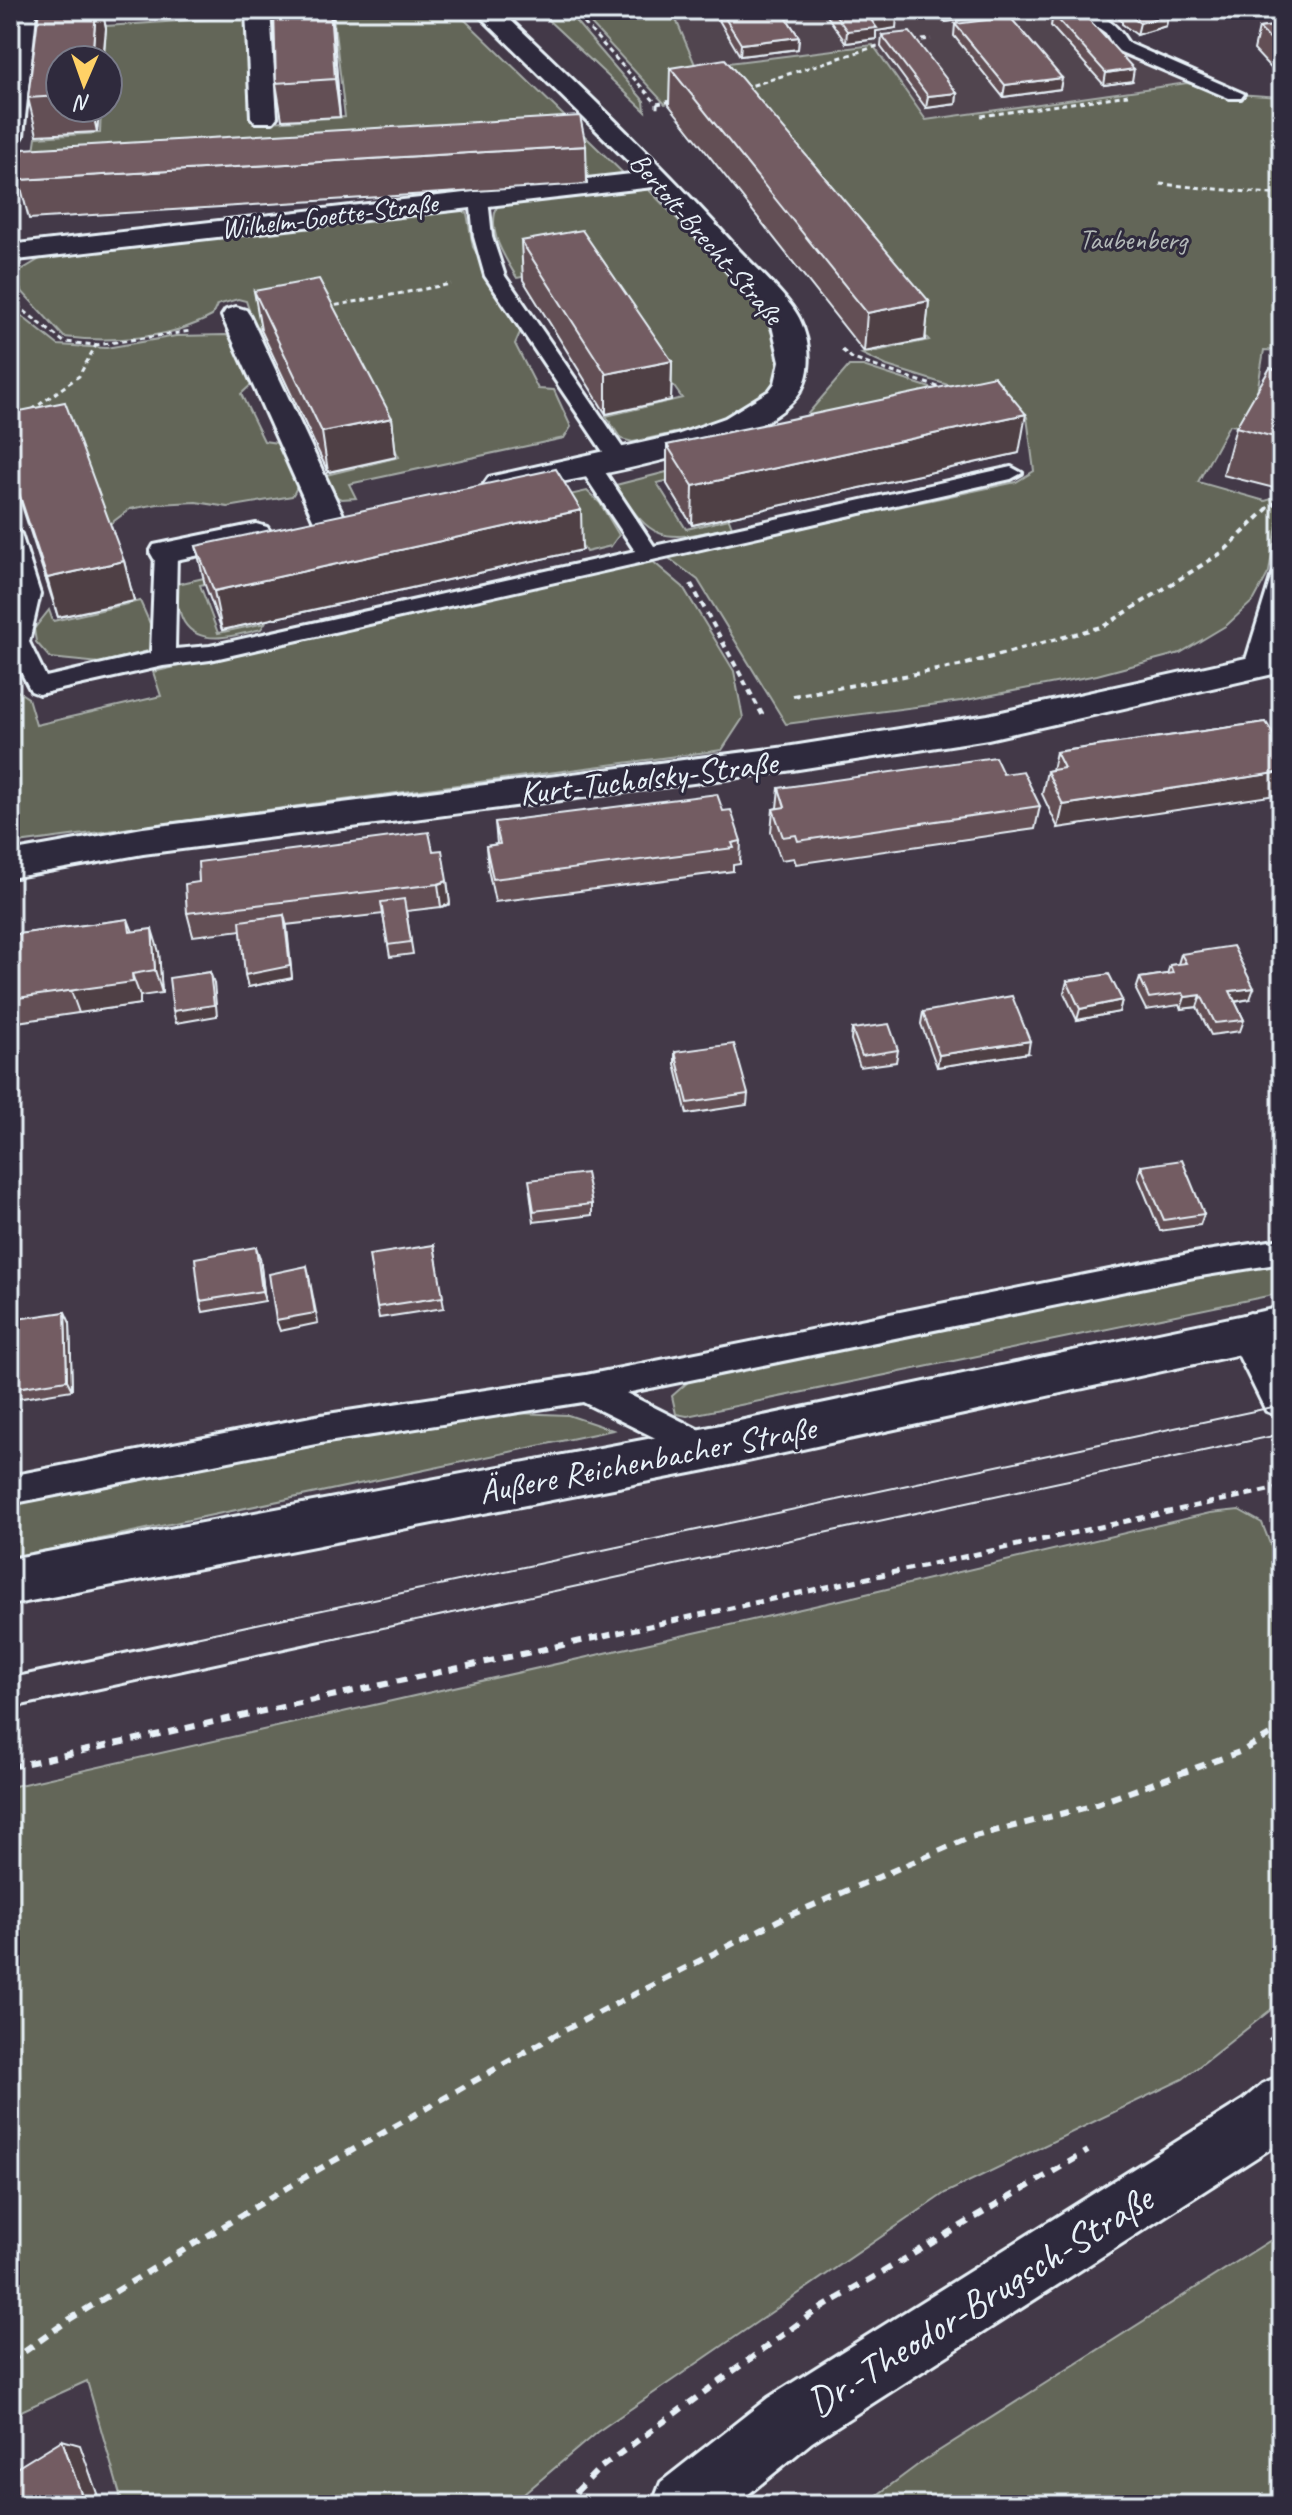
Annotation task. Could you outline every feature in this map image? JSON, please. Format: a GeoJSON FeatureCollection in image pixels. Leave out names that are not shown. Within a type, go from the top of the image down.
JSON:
{"type":"FeatureCollection","features":[{"type":"Feature","properties":{"kind":"street"},"geometry":{"type":"LineString","coordinates":[[258,10],[264,117]]}},
{"type":"Feature","properties":{"kind":"street","name":"Bertolt-Brecht-Straße"},"geometry":{"type":"LineString","coordinates":[[472,490],[620,460],[688,442],[736,425],[780,397],[790,384],[795,361],[785,319],[660,178],[486,10]]}},
{"type":"Feature","properties":{"kind":"street"},"geometry":{"type":"LineString","coordinates":[[10,136],[17,16],[55,13]]}},
{"type":"Feature","properties":{"kind":"street","name":"Wilhelm-Goette-Straße"},"geometry":{"type":"LineString","coordinates":[[12,256],[660,178]]}},
{"type":"Feature","properties":{"kind":"street"},"geometry":{"type":"LineString","coordinates":[[236,316],[308,523]]}},
{"type":"Feature","properties":{"kind":"street"},"geometry":{"type":"LineString","coordinates":[[166,552],[363,512]]}},
{"type":"Feature","properties":{"kind":"street","name":"Kurt-Tucholsky-Straße"},"geometry":{"type":"LineString","coordinates":[[10,865],[143,841],[786,759],[957,732],[1269,664]]}},
{"type":"Feature","properties":{"kind":"street"},"geometry":{"type":"LineString","coordinates":[[1266,1329],[1282,1397]]}},
{"type":"Feature","properties":{"kind":"street","name":"Äußere Reichenbacher Straße"},"geometry":{"type":"LineString","coordinates":[[10,1582],[706,1449],[1266,1329]]}},
{"type":"Feature","properties":{"kind":"street","name":"Dr.-Theodor-Brugsch-Straße"},"geometry":{"type":"LineString","coordinates":[[684,2505],[790,2420],[1237,2137],[1282,2104]]}},
{"type":"Feature","properties":{"kind":"lane"},"geometry":{"type":"LineString","coordinates":[[1081,10],[1112,30],[1122,46],[1235,94]]}},
{"type":"Feature","properties":{"kind":"lane"},"geometry":{"type":"LineString","coordinates":[[479,198],[483,237],[495,276],[620,460]]}},
{"type":"Feature","properties":{"kind":"lane"},"geometry":{"type":"LineString","coordinates":[[589,465],[648,554]]}},
{"type":"Feature","properties":{"kind":"lane"},"geometry":{"type":"LineString","coordinates":[[10,534],[29,594],[17,642],[39,686],[163,658],[210,653],[1011,473]]}},
{"type":"Feature","properties":{"kind":"lane"},"geometry":{"type":"LineString","coordinates":[[163,658],[166,552]]}},
{"type":"Feature","properties":{"kind":"lane"},"geometry":{"type":"LineString","coordinates":[[1269,664],[1282,578]]}},
{"type":"Feature","properties":{"kind":"lane"},"geometry":{"type":"LineString","coordinates":[[10,1490],[321,1429],[586,1388],[1194,1265],[1282,1251]]}},
{"type":"Feature","properties":{"kind":"lane"},"geometry":{"type":"LineString","coordinates":[[586,1388],[706,1449]]}},
{"type":"Feature","properties":{"kind":"path"},"geometry":{"type":"LineString","coordinates":[[901,42],[931,39]]}},
{"type":"Feature","properties":{"kind":"path"},"geometry":{"type":"LineString","coordinates":[[737,89],[769,82],[811,64],[887,43]]}},
{"type":"Feature","properties":{"kind":"path"},"geometry":{"type":"LineString","coordinates":[[981,116],[1129,95]]}},
{"type":"Feature","properties":{"kind":"path"},"geometry":{"type":"LineString","coordinates":[[657,104],[683,99]]}},
{"type":"Feature","properties":{"kind":"path"},"geometry":{"type":"LineString","coordinates":[[1160,184],[1282,195]]}},
{"type":"Feature","properties":{"kind":"path"},"geometry":{"type":"LineString","coordinates":[[22,417],[79,380],[96,345]]}},
{"type":"Feature","properties":{"kind":"path"},"geometry":{"type":"LineString","coordinates":[[793,696],[959,666],[1104,626],[1223,552],[1272,504],[1282,503]]}},
{"type":"Feature","properties":{"kind":"path"},"geometry":{"type":"LineString","coordinates":[[648,554],[691,585],[740,670]]}},
{"type":"Feature","properties":{"kind":"path"},"geometry":{"type":"LineString","coordinates":[[10,1767],[1280,1488],[1282,1503]]}},
{"type":"Feature","properties":{"kind":"path"},"geometry":{"type":"LineString","coordinates":[[10,2362],[70,2319],[293,2184],[557,2034],[779,1920],[971,1837],[1088,1807],[1242,1751],[1282,1728]]}},
{"type":"Feature","properties":{"kind":"shaded area"},"geometry":{"type":"Polygon","coordinates":[[[672,10],[1039,10],[1049,20],[1085,18],[1107,35],[1117,51],[1187,83],[926,120],[873,45],[695,67],[672,10]]]}},
{"type":"Feature","properties":{"kind":"green space"},"geometry":{"type":"Polygon","coordinates":[[[273,10],[450,10],[466,21],[625,175],[590,184],[583,152],[29,185],[36,137],[100,133],[100,124],[124,124],[124,44],[105,44],[106,26],[255,16],[255,123],[345,117],[333,14],[273,18],[273,10]]]}},
{"type":"Feature","properties":{"kind":"green space"},"geometry":{"type":"Polygon","coordinates":[[[506,10],[566,10],[644,101],[645,111],[548,20],[506,10]]]}},
{"type":"Feature","properties":{"kind":"green space","name":"Taubenberg"},"geometry":{"type":"Polygon","coordinates":[[[578,10],[672,10],[696,67],[873,45],[926,120],[1187,83],[1222,93],[1282,97],[1282,351],[1264,350],[1254,411],[1247,427],[1229,425],[1198,482],[1265,501],[1282,496],[1269,572],[1254,600],[1227,625],[1180,653],[1097,675],[961,701],[786,724],[698,580],[666,556],[1016,482],[1034,471],[1027,417],[964,390],[887,366],[862,354],[929,340],[727,94],[665,104],[578,10]]]}},
{"type":"Feature","properties":{"kind":"green space"},"geometry":{"type":"Polygon","coordinates":[[[648,189],[754,303],[776,344],[778,364],[772,384],[755,403],[742,411],[712,424],[633,442],[621,439],[606,416],[682,398],[588,265],[517,278],[498,242],[494,224],[498,204],[648,189]]]}},
{"type":"Feature","properties":{"kind":"green space"},"geometry":{"type":"Polygon","coordinates":[[[456,208],[467,213],[473,247],[522,328],[515,344],[538,389],[554,390],[571,427],[564,438],[349,484],[356,498],[341,499],[323,490],[318,477],[399,457],[326,316],[256,330],[246,301],[238,299],[217,305],[212,316],[178,330],[121,339],[64,337],[17,286],[18,272],[45,256],[456,208]]]}},
{"type":"Feature","properties":{"kind":"green space"},"geometry":{"type":"Polygon","coordinates":[[[10,307],[58,345],[106,348],[176,336],[226,335],[237,340],[255,381],[241,394],[264,441],[284,444],[297,477],[296,490],[292,496],[228,507],[196,502],[130,509],[110,524],[10,451],[10,307]]]}},
{"type":"Feature","properties":{"kind":"green space"},"geometry":{"type":"Polygon","coordinates":[[[849,366],[863,366],[955,396],[987,411],[657,483],[686,529],[729,519],[732,527],[710,532],[676,536],[652,529],[641,520],[616,485],[733,455],[800,423],[849,366]]]}},
{"type":"Feature","properties":{"kind":"green space"},"geometry":{"type":"Polygon","coordinates":[[[587,491],[600,503],[619,535],[611,546],[586,552],[559,507],[200,585],[218,633],[265,623],[261,629],[220,638],[200,635],[184,622],[179,609],[173,585],[587,491]]]}},
{"type":"Feature","properties":{"kind":"green space"},"geometry":{"type":"Polygon","coordinates":[[[651,560],[683,587],[734,671],[743,718],[722,750],[10,844],[10,686],[28,698],[36,725],[161,696],[153,672],[651,560]]]}},
{"type":"Feature","properties":{"kind":"green space"},"geometry":{"type":"Polygon","coordinates":[[[140,601],[156,637],[148,651],[100,663],[50,658],[36,642],[34,629],[49,610],[53,621],[140,601]]]}},
{"type":"Feature","properties":{"kind":"green space"},"geometry":{"type":"Polygon","coordinates":[[[1282,1261],[1282,1293],[687,1416],[676,1414],[672,1396],[697,1374],[1133,1287],[1282,1261]]]}},
{"type":"Feature","properties":{"kind":"green space"},"geometry":{"type":"Polygon","coordinates":[[[515,1413],[568,1415],[613,1430],[10,1558],[10,1496],[300,1441],[515,1413]]]}},
{"type":"Feature","properties":{"kind":"green space"},"geometry":{"type":"Polygon","coordinates":[[[1239,1510],[1262,1523],[1282,1575],[1282,2001],[1183,2079],[945,2193],[597,2432],[511,2505],[123,2505],[87,2381],[23,2410],[10,2421],[10,1787],[836,1601],[1210,1513],[1239,1510]]]}},
{"type":"Feature","properties":{"kind":"green space"},"geometry":{"type":"Polygon","coordinates":[[[1282,2233],[1282,2505],[864,2505],[923,2461],[1282,2233]]]}},
{"type":"Feature","properties":{"kind":"building"},"geometry":{"type":"Polygon","coordinates":[[[39,10],[96,10],[93,44],[44,44],[44,97],[28,98],[39,10]]]}},
{"type":"Feature","properties":{"kind":"building"},"geometry":{"type":"Polygon","coordinates":[[[274,10],[330,10],[335,79],[276,83],[274,10]]]}},
{"type":"Feature","properties":{"kind":"building"},"geometry":{"type":"Polygon","coordinates":[[[720,10],[781,10],[799,37],[741,44],[720,10]]]}},
{"type":"Feature","properties":{"kind":"building"},"geometry":{"type":"Polygon","coordinates":[[[832,10],[892,10],[897,17],[871,20],[877,28],[847,31],[832,10]]]}},
{"type":"Feature","properties":{"kind":"building"},"geometry":{"type":"Polygon","coordinates":[[[1125,10],[1162,10],[1168,15],[1140,23],[1124,13],[1128,12],[1125,10]]]}},
{"type":"Feature","properties":{"kind":"building"},"geometry":{"type":"Polygon","coordinates":[[[1081,11],[1134,69],[1106,73],[1053,14],[1081,11]]]}},
{"type":"Feature","properties":{"kind":"building"},"geometry":{"type":"Polygon","coordinates":[[[1010,17],[1062,78],[1005,85],[955,24],[1010,17]]]}},
{"type":"Feature","properties":{"kind":"building"},"geometry":{"type":"Polygon","coordinates":[[[1282,25],[1282,52],[1259,28],[1282,25]]]}},
{"type":"Feature","properties":{"kind":"building"},"geometry":{"type":"Polygon","coordinates":[[[910,32],[957,93],[928,96],[882,35],[910,32]]]}},
{"type":"Feature","properties":{"kind":"building"},"geometry":{"type":"Polygon","coordinates":[[[725,59],[929,301],[867,313],[670,68],[725,59]]]}},
{"type":"Feature","properties":{"kind":"building"},"geometry":{"type":"Polygon","coordinates":[[[580,116],[586,146],[19,180],[23,149],[580,116]]]}},
{"type":"Feature","properties":{"kind":"building"},"geometry":{"type":"Polygon","coordinates":[[[582,230],[672,361],[606,374],[521,241],[582,230]]]}},
{"type":"Feature","properties":{"kind":"building"},"geometry":{"type":"Polygon","coordinates":[[[319,279],[392,418],[322,432],[254,291],[319,279]]]}},
{"type":"Feature","properties":{"kind":"building"},"geometry":{"type":"Polygon","coordinates":[[[1270,368],[1282,371],[1282,439],[1236,427],[1270,368]]]}},
{"type":"Feature","properties":{"kind":"building"},"geometry":{"type":"Polygon","coordinates":[[[994,376],[1026,414],[693,486],[667,445],[994,376]]]}},
{"type":"Feature","properties":{"kind":"building"},"geometry":{"type":"Polygon","coordinates":[[[65,402],[124,561],[47,578],[10,466],[10,413],[65,402]]]}},
{"type":"Feature","properties":{"kind":"building"},"geometry":{"type":"Polygon","coordinates":[[[556,469],[581,510],[214,591],[196,546],[556,469]]]}},
{"type":"Feature","properties":{"kind":"building"},"geometry":{"type":"Polygon","coordinates":[[[1266,722],[1279,744],[1282,743],[1282,772],[1063,805],[1047,771],[1064,768],[1056,752],[1266,722]]]}},
{"type":"Feature","properties":{"kind":"building"},"geometry":{"type":"Polygon","coordinates":[[[995,757],[1003,774],[1023,771],[1040,806],[798,841],[796,835],[783,837],[773,809],[785,807],[779,788],[995,757]]]}},
{"type":"Feature","properties":{"kind":"building"},"geometry":{"type":"Polygon","coordinates":[[[717,794],[723,811],[731,810],[741,841],[732,843],[734,848],[493,879],[486,846],[500,844],[495,822],[717,794]]]}},
{"type":"Feature","properties":{"kind":"building"},"geometry":{"type":"Polygon","coordinates":[[[429,832],[433,851],[442,850],[447,881],[187,913],[185,884],[199,882],[198,862],[429,832]]]}},
{"type":"Feature","properties":{"kind":"building"},"geometry":{"type":"Polygon","coordinates":[[[404,899],[411,942],[388,945],[381,902],[404,899]]]}},
{"type":"Feature","properties":{"kind":"building"},"geometry":{"type":"Polygon","coordinates":[[[284,915],[290,966],[245,975],[240,921],[284,915]]]}},
{"type":"Feature","properties":{"kind":"building"},"geometry":{"type":"Polygon","coordinates":[[[128,919],[130,932],[152,929],[155,970],[132,974],[133,982],[10,999],[10,935],[128,919]]]}},
{"type":"Feature","properties":{"kind":"building"},"geometry":{"type":"Polygon","coordinates":[[[1233,946],[1254,988],[1230,991],[1244,1020],[1215,1023],[1201,995],[1185,997],[1183,993],[1149,998],[1140,978],[1173,973],[1170,965],[1186,963],[1181,954],[1233,946]]]}},
{"type":"Feature","properties":{"kind":"building"},"geometry":{"type":"Polygon","coordinates":[[[210,972],[214,1005],[173,1011],[169,978],[210,972]]]}},
{"type":"Feature","properties":{"kind":"building"},"geometry":{"type":"Polygon","coordinates":[[[1109,974],[1122,1000],[1080,1009],[1067,981],[1109,974]]]}},
{"type":"Feature","properties":{"kind":"building"},"geometry":{"type":"Polygon","coordinates":[[[1012,996],[1030,1041],[939,1055],[923,1012],[1012,996]]]}},
{"type":"Feature","properties":{"kind":"building"},"geometry":{"type":"Polygon","coordinates":[[[889,1024],[898,1050],[862,1056],[852,1029],[889,1024]]]}},
{"type":"Feature","properties":{"kind":"building"},"geometry":{"type":"Polygon","coordinates":[[[734,1044],[748,1094],[688,1103],[675,1052],[734,1044]]]}},
{"type":"Feature","properties":{"kind":"building"},"geometry":{"type":"Polygon","coordinates":[[[1182,1160],[1204,1214],[1164,1220],[1141,1166],[1182,1160]]]}},
{"type":"Feature","properties":{"kind":"building"},"geometry":{"type":"Polygon","coordinates":[[[586,1173],[592,1204],[534,1211],[529,1180],[586,1173]]]}},
{"type":"Feature","properties":{"kind":"building"},"geometry":{"type":"Polygon","coordinates":[[[434,1245],[443,1297],[377,1307],[369,1255],[434,1245]]]}},
{"type":"Feature","properties":{"kind":"building"},"geometry":{"type":"Polygon","coordinates":[[[256,1247],[262,1291],[200,1301],[195,1258],[256,1247]]]}},
{"type":"Feature","properties":{"kind":"building"},"geometry":{"type":"Polygon","coordinates":[[[307,1266],[315,1313],[276,1320],[269,1274],[307,1266]]]}},
{"type":"Feature","properties":{"kind":"building"},"geometry":{"type":"Polygon","coordinates":[[[65,1312],[67,1380],[10,1389],[10,1320],[65,1312]]]}},
{"type":"Feature","properties":{"kind":"building"},"geometry":{"type":"Polygon","coordinates":[[[62,2440],[85,2505],[10,2505],[10,2472],[62,2440]]]}},
{"type":"Feature","properties":{"kind":"tram line"},"geometry":{"type":"LineString","coordinates":[[186,1639],[1282,1405]]}},
{"type":"Feature","properties":{"kind":"tram line"},"geometry":{"type":"LineString","coordinates":[[332,1639],[1282,1434]]}},
{"type":"Feature","properties":{"kind":"tram line"},"geometry":{"type":"LineString","coordinates":[[10,1677],[196,1637]]}},
{"type":"Feature","properties":{"kind":"tram line"},"geometry":{"type":"LineString","coordinates":[[10,1709],[342,1637]]}}]}
